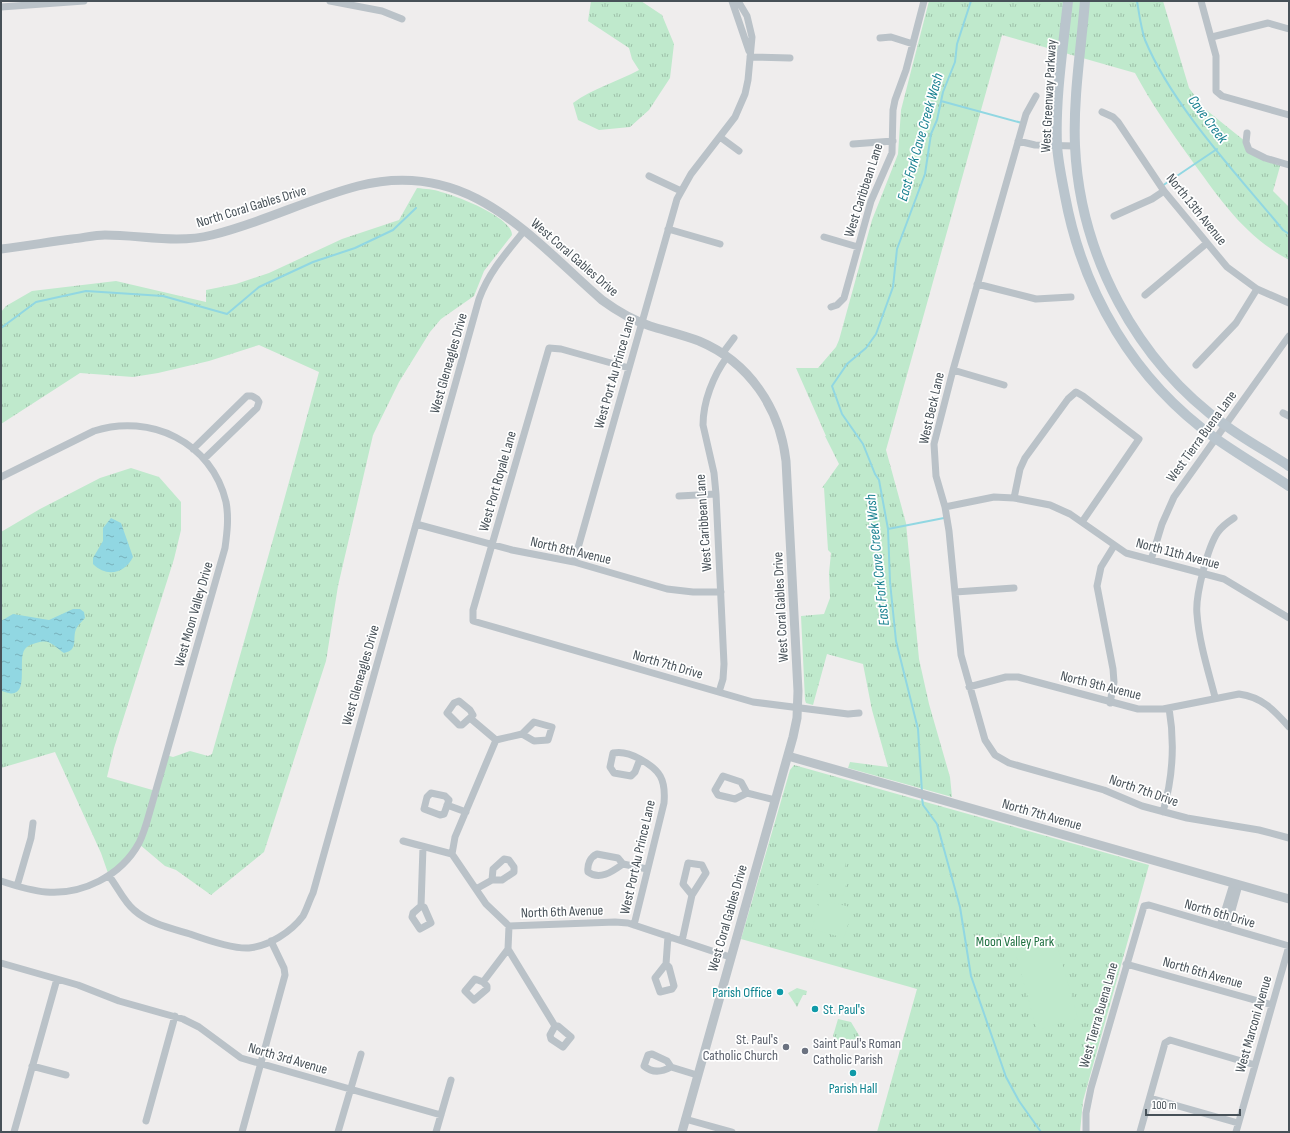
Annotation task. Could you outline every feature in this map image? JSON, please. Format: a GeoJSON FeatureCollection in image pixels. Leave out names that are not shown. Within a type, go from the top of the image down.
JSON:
{"type":"FeatureCollection","features":[{"type":"Feature","properties":{"kind":"main road","name":"West Greenway Parkway"},"geometry":{"type":"LineString","coordinates":[[1068,1],[1057,145],[1070,224],[1089,280],[1102,309],[1114,331],[1146,373],[1171,401],[1215,438],[1289,486]]}},
{"type":"Feature","properties":{"kind":"main road","name":"West Greenway Parkway"},"geometry":{"type":"LineString","coordinates":[[1085,1],[1075,116],[1078,176],[1093,244],[1105,275],[1122,310],[1166,372],[1187,393],[1225,425],[1289,466]]}},
{"type":"Feature","properties":{"kind":"street"},"geometry":{"type":"LineString","coordinates":[[1,7],[84,1]]}},
{"type":"Feature","properties":{"kind":"street"},"geometry":{"type":"LineString","coordinates":[[330,1],[382,11],[402,19]]}},
{"type":"Feature","properties":{"kind":"street","name":"West Port Au Prince Lane"},"geometry":{"type":"LineString","coordinates":[[732,1],[750,57]]}},
{"type":"Feature","properties":{"kind":"street","name":"West Port Au Prince Lane"},"geometry":{"type":"LineString","coordinates":[[574,562],[668,229],[681,191],[691,174],[735,117],[745,94],[752,37],[746,14],[738,1]]}},
{"type":"Feature","properties":{"kind":"street","name":"West Caribbean Lane"},"geometry":{"type":"LineString","coordinates":[[831,307],[837,305],[844,298],[873,197],[892,153],[893,110],[895,100],[913,44],[924,1]]}},
{"type":"Feature","properties":{"kind":"street"},"geometry":{"type":"LineString","coordinates":[[1201,1],[1212,37],[1217,66],[1216,91],[1222,96],[1289,115]]}},
{"type":"Feature","properties":{"kind":"street"},"geometry":{"type":"LineString","coordinates":[[1212,37],[1268,23],[1289,29]]}},
{"type":"Feature","properties":{"kind":"street"},"geometry":{"type":"LineString","coordinates":[[880,38],[891,37],[913,44]]}},
{"type":"Feature","properties":{"kind":"street"},"geometry":{"type":"LineString","coordinates":[[750,57],[790,58]]}},
{"type":"Feature","properties":{"kind":"street","name":"West Beck Lane"},"geometry":{"type":"LineString","coordinates":[[995,755],[985,740],[969,687],[959,643],[955,592],[945,507],[936,476],[934,444],[953,370],[1018,141],[1029,106],[1036,96]]}},
{"type":"Feature","properties":{"kind":"street","name":"North 13th Avenue"},"geometry":{"type":"LineString","coordinates":[[1102,112],[1113,117],[1118,122],[1164,191],[1227,267],[1257,289],[1289,303]]}},
{"type":"Feature","properties":{"kind":"street"},"geometry":{"type":"LineString","coordinates":[[1246,133],[1246,142],[1249,150],[1265,158],[1289,165]]}},
{"type":"Feature","properties":{"kind":"street"},"geometry":{"type":"LineString","coordinates":[[720,137],[739,151]]}},
{"type":"Feature","properties":{"kind":"street","name":"West Caribbean Lane"},"geometry":{"type":"LineString","coordinates":[[853,144],[893,140]]}},
{"type":"Feature","properties":{"kind":"street"},"geometry":{"type":"LineString","coordinates":[[1018,141],[1030,144],[1076,146]]}},
{"type":"Feature","properties":{"kind":"street"},"geometry":{"type":"LineString","coordinates":[[649,176],[681,191]]}},
{"type":"Feature","properties":{"kind":"street","name":"North Coral Gables Drive"},"geometry":{"type":"LineString","coordinates":[[1,249],[103,235],[174,239],[212,235],[358,186],[402,180],[429,182],[461,191],[501,212]]}},
{"type":"Feature","properties":{"kind":"street"},"geometry":{"type":"LineString","coordinates":[[1114,216],[1152,199],[1164,191]]}},
{"type":"Feature","properties":{"kind":"street","name":"West Coral Gables Drive"},"geometry":{"type":"LineString","coordinates":[[501,212],[602,300],[616,310],[641,323],[692,338],[724,356],[748,375],[765,397],[776,418],[785,448],[797,672],[797,708],[795,728],[682,1132]]}},
{"type":"Feature","properties":{"kind":"street"},"geometry":{"type":"LineString","coordinates":[[668,229],[720,244]]}},
{"type":"Feature","properties":{"kind":"street","name":"West Gleneagles Drive"},"geometry":{"type":"LineString","coordinates":[[110,876],[132,909],[156,924],[221,943],[248,948],[261,946],[278,938],[295,925],[303,915],[313,894],[484,285],[497,263],[524,231]]}},
{"type":"Feature","properties":{"kind":"street","name":"West Caribbean Lane"},"geometry":{"type":"LineString","coordinates":[[824,237],[858,247]]}},
{"type":"Feature","properties":{"kind":"street"},"geometry":{"type":"LineString","coordinates":[[1145,295],[1207,243]]}},
{"type":"Feature","properties":{"kind":"street"},"geometry":{"type":"LineString","coordinates":[[977,284],[1036,299],[1071,297]]}},
{"type":"Feature","properties":{"kind":"street"},"geometry":{"type":"LineString","coordinates":[[1196,365],[1236,323],[1257,289]]}},
{"type":"Feature","properties":{"kind":"street","name":"West Tierra Buena Lane"},"geometry":{"type":"LineString","coordinates":[[1151,560],[1162,524],[1171,502],[1215,438],[1289,336]]}},
{"type":"Feature","properties":{"kind":"street"},"geometry":{"type":"LineString","coordinates":[[724,356],[734,338]]}},
{"type":"Feature","properties":{"kind":"street","name":"West Port Royale Lane"},"geometry":{"type":"LineString","coordinates":[[473,621],[473,610],[549,348],[561,349],[629,368]]}},
{"type":"Feature","properties":{"kind":"street","name":"West Caribbean Lane"},"geometry":{"type":"LineString","coordinates":[[719,692],[724,672],[716,494],[714,473],[703,426],[703,418],[715,375],[724,356]]}},
{"type":"Feature","properties":{"kind":"street"},"geometry":{"type":"LineString","coordinates":[[953,370],[1004,385]]}},
{"type":"Feature","properties":{"kind":"street"},"geometry":{"type":"LineString","coordinates":[[1014,498],[1020,469],[1025,458],[1068,399],[1076,392],[1139,439],[1082,522]]}},
{"type":"Feature","properties":{"kind":"street"},"geometry":{"type":"LineString","coordinates":[[193,449],[247,396],[252,396],[257,399],[259,402],[257,408],[204,459]]}},
{"type":"Feature","properties":{"kind":"street","name":"West Moon Valley Drive"},"geometry":{"type":"LineString","coordinates":[[1,478],[80,436],[108,426],[127,424],[155,428],[170,434],[193,449],[204,459],[214,474],[225,501],[228,531],[225,548],[143,833],[138,844],[124,862],[110,876],[92,885],[66,892],[45,892],[1,881]]}},
{"type":"Feature","properties":{"kind":"street"},"geometry":{"type":"LineString","coordinates":[[679,496],[716,494]]}},
{"type":"Feature","properties":{"kind":"street","name":"North 11th Avenue"},"geometry":{"type":"LineString","coordinates":[[945,507],[984,498],[1014,498],[1056,507],[1082,522],[1126,553],[1204,573],[1229,582],[1288,615]]}},
{"type":"Feature","properties":{"kind":"street"},"geometry":{"type":"LineString","coordinates":[[1214,697],[1197,614],[1198,598],[1209,554],[1218,532],[1234,518]]}},
{"type":"Feature","properties":{"kind":"street","name":"North 8th Avenue"},"geometry":{"type":"LineString","coordinates":[[416,524],[492,545],[574,562],[667,589],[693,592],[721,592]]}},
{"type":"Feature","properties":{"kind":"street"},"geometry":{"type":"LineString","coordinates":[[1110,703],[1114,690],[1113,669],[1097,586],[1102,567],[1114,546]]}},
{"type":"Feature","properties":{"kind":"street"},"geometry":{"type":"LineString","coordinates":[[955,592],[1014,588]]}},
{"type":"Feature","properties":{"kind":"street","name":"North 7th Drive"},"geometry":{"type":"LineString","coordinates":[[473,621],[763,704],[848,714],[859,713]]}},
{"type":"Feature","properties":{"kind":"street","name":"North 9th Avenue"},"geometry":{"type":"LineString","coordinates":[[969,687],[1011,676],[1110,703],[1138,709],[1168,708],[1214,697],[1239,694],[1253,697],[1271,707],[1289,727]]}},
{"type":"Feature","properties":{"kind":"street"},"geometry":{"type":"LineString","coordinates":[[1163,812],[1173,766],[1172,733],[1168,708]]}},
{"type":"Feature","properties":{"kind":"street"},"geometry":{"type":"LineString","coordinates":[[470,718],[496,740]]}},
{"type":"Feature","properties":{"kind":"street"},"geometry":{"type":"LineString","coordinates":[[496,740],[522,734]]}},
{"type":"Feature","properties":{"kind":"street"},"geometry":{"type":"LineString","coordinates":[[403,841],[452,854],[455,837],[496,740]]}},
{"type":"Feature","properties":{"kind":"street","name":"North 7th Drive"},"geometry":{"type":"LineString","coordinates":[[995,755],[1009,763],[1104,790],[1163,812],[1202,822],[1260,830],[1289,838]]}},
{"type":"Feature","properties":{"kind":"street","name":"North 7th Avenue"},"geometry":{"type":"LineString","coordinates":[[788,756],[1289,899]]}},
{"type":"Feature","properties":{"kind":"street","name":"West Port Au Prince Lane"},"geometry":{"type":"LineString","coordinates":[[634,925],[664,803],[664,791],[660,774],[648,762],[640,759]]}},
{"type":"Feature","properties":{"kind":"street"},"geometry":{"type":"LineString","coordinates":[[747,793],[775,800]]}},
{"type":"Feature","properties":{"kind":"street"},"geometry":{"type":"LineString","coordinates":[[447,805],[466,812]]}},
{"type":"Feature","properties":{"kind":"street"},"geometry":{"type":"LineString","coordinates":[[17,886],[31,838],[33,823]]}},
{"type":"Feature","properties":{"kind":"street"},"geometry":{"type":"LineString","coordinates":[[421,906],[423,847]]}},
{"type":"Feature","properties":{"kind":"street","name":"North 6th Avenue"},"geometry":{"type":"LineString","coordinates":[[452,854],[486,904],[510,926],[615,922],[634,925],[730,957]]}},
{"type":"Feature","properties":{"kind":"street"},"geometry":{"type":"LineString","coordinates":[[623,864],[606,875],[591,874],[588,870],[591,858],[597,854],[618,858],[623,864],[647,869]]}},
{"type":"Feature","properties":{"kind":"street"},"geometry":{"type":"LineString","coordinates":[[476,889],[492,880]]}},
{"type":"Feature","properties":{"kind":"street"},"geometry":{"type":"LineString","coordinates":[[1224,927],[1236,885]]}},
{"type":"Feature","properties":{"kind":"street"},"geometry":{"type":"LineString","coordinates":[[682,941],[692,895]]}},
{"type":"Feature","properties":{"kind":"street","name":"North 6th Drive"},"geometry":{"type":"LineString","coordinates":[[1144,906],[1149,905],[1289,946]]}},
{"type":"Feature","properties":{"kind":"street","name":"West Tierra Buena Lane"},"geometry":{"type":"LineString","coordinates":[[1086,1132],[1087,1106],[1126,964],[1144,906]]}},
{"type":"Feature","properties":{"kind":"street"},"geometry":{"type":"LineString","coordinates":[[483,982],[508,949],[510,926]]}},
{"type":"Feature","properties":{"kind":"street"},"geometry":{"type":"LineString","coordinates":[[666,964],[668,936]]}},
{"type":"Feature","properties":{"kind":"street"},"geometry":{"type":"LineString","coordinates":[[242,1132],[285,975],[284,968],[271,941]]}},
{"type":"Feature","properties":{"kind":"street","name":"West Marconi Avenue"},"geometry":{"type":"LineString","coordinates":[[1236,1132],[1289,946]]}},
{"type":"Feature","properties":{"kind":"street"},"geometry":{"type":"LineString","coordinates":[[508,949],[555,1026]]}},
{"type":"Feature","properties":{"kind":"street","name":"North 3rd Avenue"},"geometry":{"type":"LineString","coordinates":[[1,963],[175,1016],[194,1025],[233,1054],[261,1064],[441,1115]]}},
{"type":"Feature","properties":{"kind":"street","name":"North 6th Avenue"},"geometry":{"type":"LineString","coordinates":[[1126,964],[1272,1005]]}},
{"type":"Feature","properties":{"kind":"street"},"geometry":{"type":"LineString","coordinates":[[14,1132],[57,979]]}},
{"type":"Feature","properties":{"kind":"street"},"geometry":{"type":"LineString","coordinates":[[146,1121],[175,1016]]}},
{"type":"Feature","properties":{"kind":"street"},"geometry":{"type":"LineString","coordinates":[[1140,1132],[1165,1043],[1167,1041],[1170,1040],[1255,1065]]}},
{"type":"Feature","properties":{"kind":"street"},"geometry":{"type":"LineString","coordinates":[[338,1132],[361,1054]]}},
{"type":"Feature","properties":{"kind":"street"},"geometry":{"type":"LineString","coordinates":[[32,1066],[66,1076]]}},
{"type":"Feature","properties":{"kind":"street"},"geometry":{"type":"LineString","coordinates":[[671,1068],[698,1075]]}},
{"type":"Feature","properties":{"kind":"street"},"geometry":{"type":"LineString","coordinates":[[436,1132],[451,1080]]}},
{"type":"Feature","properties":{"kind":"street"},"geometry":{"type":"LineString","coordinates":[[1150,1098],[1238,1123]]}},
{"type":"Feature","properties":{"kind":"street"},"geometry":{"type":"LineString","coordinates":[[686,1119],[732,1132]]}},
{"type":"Feature","properties":{"kind":"green space"},"geometry":{"type":"Polygon","coordinates":[[[591,1],[641,1],[662,15],[674,44],[670,78],[649,110],[630,127],[599,130],[578,120],[573,103],[597,89],[639,70],[632,59],[629,48],[588,21],[591,1]]]}},
{"type":"Feature","properties":{"kind":"green space"},"geometry":{"type":"Polygon","coordinates":[[[929,1],[1163,1],[1189,88],[1205,109],[1246,142],[1249,150],[1281,163],[1273,191],[1289,207],[1289,260],[1273,250],[1245,228],[1222,202],[1168,127],[1135,73],[1002,35],[886,450],[906,523],[919,659],[929,704],[950,777],[952,797],[848,768],[850,762],[888,767],[872,710],[863,664],[827,654],[813,705],[806,703],[801,616],[824,614],[830,598],[829,573],[831,553],[828,550],[824,488],[822,488],[839,464],[825,436],[796,368],[818,368],[836,347],[839,340],[872,220],[898,154],[901,110],[929,1]]]}},
{"type":"Feature","properties":{"kind":"green space"},"geometry":{"type":"Polygon","coordinates":[[[417,188],[438,191],[482,208],[503,221],[510,228],[512,235],[484,271],[474,296],[441,319],[430,332],[399,382],[373,435],[338,586],[326,661],[264,852],[211,895],[176,870],[165,866],[139,844],[109,876],[101,853],[55,752],[1,768],[1,532],[40,509],[100,478],[131,468],[159,477],[181,502],[181,530],[174,559],[114,748],[107,777],[156,791],[166,755],[173,757],[190,751],[208,756],[212,754],[280,516],[319,372],[259,345],[209,361],[158,373],[133,377],[80,373],[1,424],[1,312],[6,306],[32,291],[116,281],[206,302],[206,290],[236,284],[269,273],[342,239],[399,220],[417,188]]]}},
{"type":"Feature","properties":{"kind":"green space","name":"Moon Valley Park"},"geometry":{"type":"Polygon","coordinates":[[[794,765],[1149,865],[1083,1101],[1080,1132],[877,1132],[917,989],[741,939],[790,770],[794,765]]]}},
{"type":"Feature","properties":{"kind":"green space"},"geometry":{"type":"Polygon","coordinates":[[[826,857],[846,862],[843,874],[823,868],[826,857]]]}},
{"type":"Feature","properties":{"kind":"green space"},"geometry":{"type":"Polygon","coordinates":[[[821,874],[847,881],[843,896],[817,889],[821,874]]]}},
{"type":"Feature","properties":{"kind":"green space"},"geometry":{"type":"Polygon","coordinates":[[[820,899],[853,908],[844,938],[812,929],[820,899]]]}},
{"type":"Feature","properties":{"kind":"green space"},"geometry":{"type":"Polygon","coordinates":[[[1051,925],[1078,1018],[1037,1030],[1011,937],[1051,925]]]}},
{"type":"Feature","properties":{"kind":"green space"},"geometry":{"type":"Polygon","coordinates":[[[797,988],[807,991],[806,995],[803,995],[797,1007],[788,993],[797,988]]]}},
{"type":"Feature","properties":{"kind":"green space"},"geometry":{"type":"Polygon","coordinates":[[[838,1019],[851,1022],[860,1037],[842,1047],[833,1036],[838,1019]]]}},
{"type":"Feature","properties":{"kind":"water"},"geometry":{"type":"Polygon","coordinates":[[[111,518],[121,523],[133,557],[125,567],[115,572],[104,571],[93,564],[93,558],[103,541],[103,528],[111,518]]]}},
{"type":"Feature","properties":{"kind":"water"},"geometry":{"type":"Polygon","coordinates":[[[73,609],[80,609],[84,612],[85,618],[76,629],[72,649],[69,652],[64,653],[48,642],[39,642],[28,646],[23,654],[21,686],[17,691],[12,693],[2,691],[1,621],[13,614],[49,620],[73,609]]]}},
{"type":"Feature","properties":{"kind":"waterway","name":"East Fork Cave Creek Wash"},"geometry":{"type":"LineString","coordinates":[[922,792],[918,729],[896,641],[890,582],[888,529],[879,480],[875,474],[863,444],[842,414],[832,386],[847,364],[866,348],[876,334],[893,287],[897,249],[925,174],[931,134],[937,120],[943,92],[955,62],[957,44],[971,1]]}},
{"type":"Feature","properties":{"kind":"waterway","name":"Cave Creek"},"geometry":{"type":"LineString","coordinates":[[1137,1],[1145,40],[1157,65],[1172,90],[1207,139],[1283,230],[1289,234]]}},
{"type":"Feature","properties":{"kind":"waterway"},"geometry":{"type":"LineString","coordinates":[[941,101],[1022,123]]}},
{"type":"Feature","properties":{"kind":"waterway"},"geometry":{"type":"LineString","coordinates":[[1162,186],[1217,149]]}},
{"type":"Feature","properties":{"kind":"waterway"},"geometry":{"type":"LineString","coordinates":[[1,328],[36,302],[86,291],[163,296],[227,314],[259,287],[313,262],[355,248],[393,230],[416,208]]}},
{"type":"Feature","properties":{"kind":"waterway"},"geometry":{"type":"LineString","coordinates":[[888,529],[944,518]]}},
{"type":"Feature","properties":{"kind":"waterway","name":"East Fork Cave Creek Wash"},"geometry":{"type":"LineString","coordinates":[[922,798],[923,805],[937,824],[960,907],[971,976],[1006,1077],[1019,1101],[1041,1132]]}},
{"type":"Feature","properties":{"kind":"place","name":"Parish Office"},"geometry":{"type":"Point","coordinates":[780,992]}},
{"type":"Feature","properties":{"kind":"place","name":"St. Paul's"},"geometry":{"type":"Point","coordinates":[815,1009]}},
{"type":"Feature","properties":{"kind":"place","name":"St. Paul's Catholic Church"},"geometry":{"type":"Point","coordinates":[786,1047]}},
{"type":"Feature","properties":{"kind":"place","name":"Saint Paul's Roman Catholic Parish"},"geometry":{"type":"Point","coordinates":[805,1051]}},
{"type":"Feature","properties":{"kind":"place","name":"Parish Hall"},"geometry":{"type":"Point","coordinates":[853,1073]}}]}
